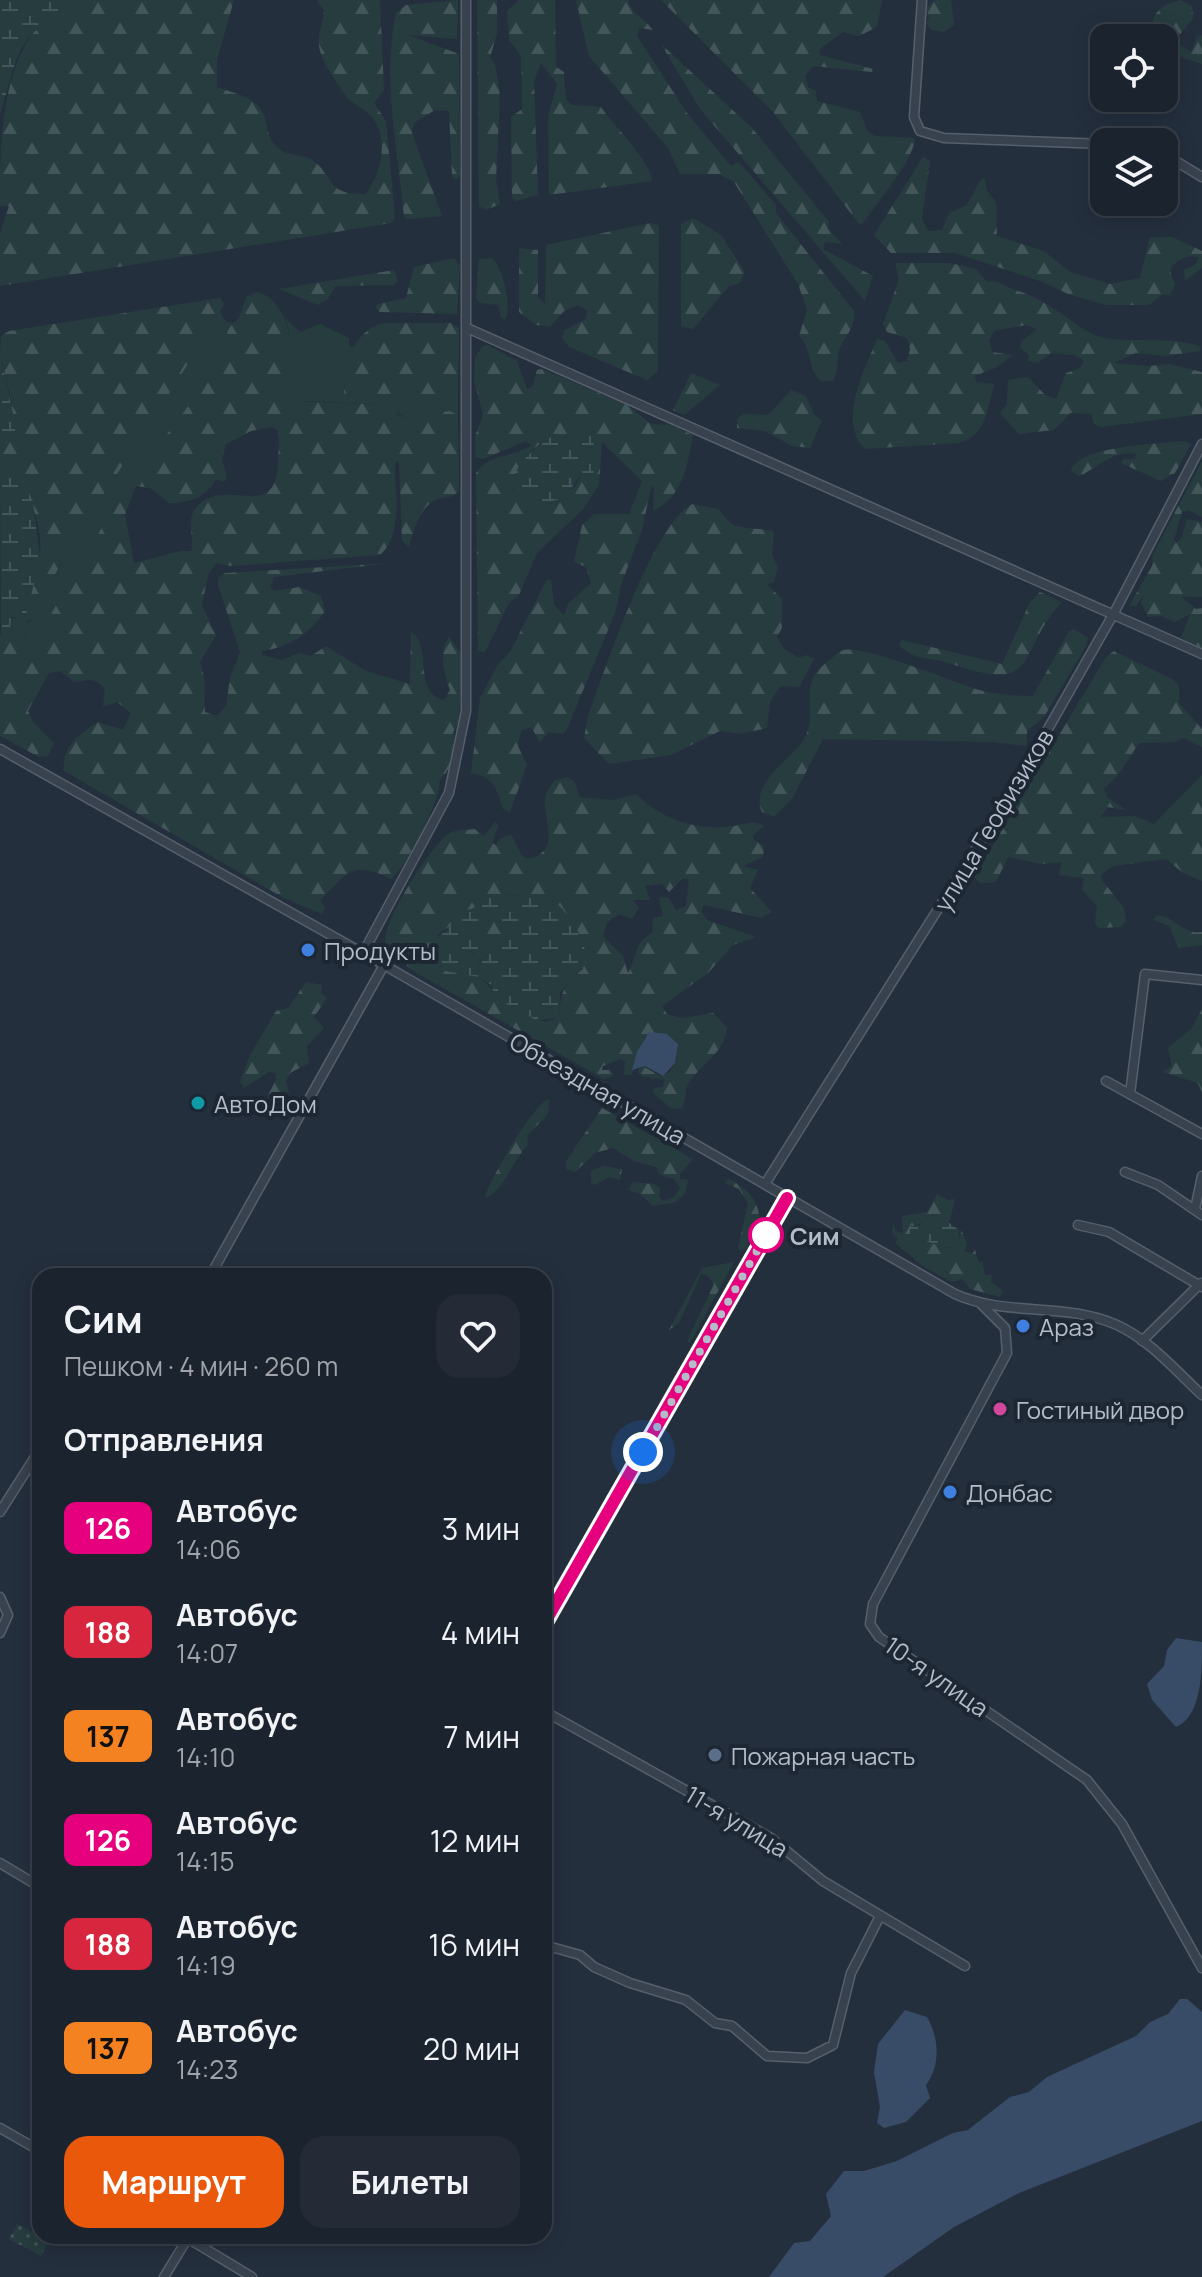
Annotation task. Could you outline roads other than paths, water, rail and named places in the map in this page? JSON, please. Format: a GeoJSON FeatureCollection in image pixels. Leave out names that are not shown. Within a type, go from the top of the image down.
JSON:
{"type":"FeatureCollection","features":[{"type":"Feature","properties":{"kind":"street"},"geometry":{"type":"LineString","coordinates":[[363,953],[436,823],[449,793],[462,741],[469,669],[466,0]]}},
{"type":"Feature","properties":{"kind":"street"},"geometry":{"type":"LineString","coordinates":[[922,0],[914,117],[920,131],[944,138],[1090,143]]}},
{"type":"Feature","properties":{"kind":"street"},"geometry":{"type":"LineString","coordinates":[[1178,162],[1202,177]]}},
{"type":"Feature","properties":{"kind":"street"},"geometry":{"type":"LineString","coordinates":[[467,328],[1202,654]]}},
{"type":"Feature","properties":{"kind":"street","name":"улица Геофизиков"},"geometry":{"type":"LineString","coordinates":[[765,1184],[989,829],[1114,613],[1202,444]]}},
{"type":"Feature","properties":{"kind":"street","name":"Объездная улица"},"geometry":{"type":"LineString","coordinates":[[0,749],[363,953],[945,1289],[980,1303],[1093,1317],[1117,1325],[1142,1341],[1202,1395]]}},
{"type":"Feature","properties":{"kind":"street"},"geometry":{"type":"LineString","coordinates":[[214,1268],[384,965]]}},
{"type":"Feature","properties":{"kind":"street"},"geometry":{"type":"LineString","coordinates":[[1130,1094],[1145,974],[1202,980]]}},
{"type":"Feature","properties":{"kind":"street"},"geometry":{"type":"LineString","coordinates":[[1106,1081],[1202,1134]]}},
{"type":"Feature","properties":{"kind":"street"},"geometry":{"type":"LineString","coordinates":[[1125,1172],[1150,1181],[1199,1212],[1202,1176]]}},
{"type":"Feature","properties":{"kind":"street"},"geometry":{"type":"LineString","coordinates":[[552,1610],[787,1198]]}},
{"type":"Feature","properties":{"kind":"street"},"geometry":{"type":"LineString","coordinates":[[1078,1225],[1109,1232],[1201,1285],[1142,1341]]}},
{"type":"Feature","properties":{"kind":"street","name":"10-я улица"},"geometry":{"type":"LineString","coordinates":[[980,1303],[1005,1328],[1009,1341],[1005,1360],[873,1604],[870,1624],[879,1637],[1087,1780],[1122,1824],[1202,1968]]}},
{"type":"Feature","properties":{"kind":"street"},"geometry":{"type":"LineString","coordinates":[[0,1512],[32,1462]]}},
{"type":"Feature","properties":{"kind":"street"},"geometry":{"type":"LineString","coordinates":[[0,1597],[8,1610],[2,1630]]}},
{"type":"Feature","properties":{"kind":"street","name":"11-я улица"},"geometry":{"type":"LineString","coordinates":[[552,1715],[771,1838],[823,1881],[965,1966]]}},
{"type":"Feature","properties":{"kind":"street"},"geometry":{"type":"LineString","coordinates":[[0,1863],[32,1882]]}},
{"type":"Feature","properties":{"kind":"street"},"geometry":{"type":"LineString","coordinates":[[552,1947],[580,1955],[594,1967],[630,1983],[686,2000],[715,2023],[732,2026],[767,2056],[807,2058],[833,2045],[851,1973],[880,1916]]}},
{"type":"Feature","properties":{"kind":"street"},"geometry":{"type":"LineString","coordinates":[[0,2128],[32,2146]]}},
{"type":"Feature","properties":{"kind":"street"},"geometry":{"type":"LineString","coordinates":[[164,2277],[183,2244]]}},
{"type":"Feature","properties":{"kind":"street"},"geometry":{"type":"LineString","coordinates":[[198,2244],[252,2277]]}},
{"type":"Feature","properties":{"kind":"water"},"geometry":{"type":"Polygon","coordinates":[[[649,1032],[667,1034],[678,1044],[675,1063],[663,1076],[645,1066],[632,1070],[637,1052],[649,1032]]]}},
{"type":"Feature","properties":{"kind":"water"},"geometry":{"type":"Polygon","coordinates":[[[1176,1638],[1202,1642],[1201,1679],[1196,1703],[1185,1721],[1176,1727],[1152,1700],[1147,1684],[1164,1666],[1167,1650],[1176,1638]]]}},
{"type":"Feature","properties":{"kind":"water"},"geometry":{"type":"Polygon","coordinates":[[[1180,1999],[1187,1999],[1202,2012],[1202,2121],[1019,2193],[954,2227],[883,2277],[769,2277],[794,2243],[810,2241],[831,2216],[826,2194],[844,2171],[864,2171],[897,2161],[953,2133],[968,2130],[1010,2097],[1029,2092],[1047,2077],[1136,2036],[1150,2022],[1168,2014],[1180,1999]]]}},
{"type":"Feature","properties":{"kind":"water"},"geometry":{"type":"Polygon","coordinates":[[[905,2010],[927,2017],[934,2034],[936,2060],[926,2085],[930,2098],[906,2122],[884,2128],[877,2123],[880,2107],[874,2072],[878,2044],[905,2010]]]}},
{"type":"Feature","properties":{"kind":"place","name":"Продукты"},"geometry":{"type":"Point","coordinates":[308,950]}},
{"type":"Feature","properties":{"kind":"place","name":"АвтоДом"},"geometry":{"type":"Point","coordinates":[198,1103]}},
{"type":"Feature","properties":{"kind":"place","name":"Сим"},"geometry":{"type":"Point","coordinates":[766,1235]}},
{"type":"Feature","properties":{"kind":"place","name":"Араз"},"geometry":{"type":"Point","coordinates":[1023,1326]}},
{"type":"Feature","properties":{"kind":"place","name":"Гостиный двор"},"geometry":{"type":"Point","coordinates":[1000,1409]}},
{"type":"Feature","properties":{"kind":"place","name":"Донбас"},"geometry":{"type":"Point","coordinates":[950,1492]}},
{"type":"Feature","properties":{"kind":"place","name":"Пожарная часть"},"geometry":{"type":"Point","coordinates":[715,1755]}}]}
